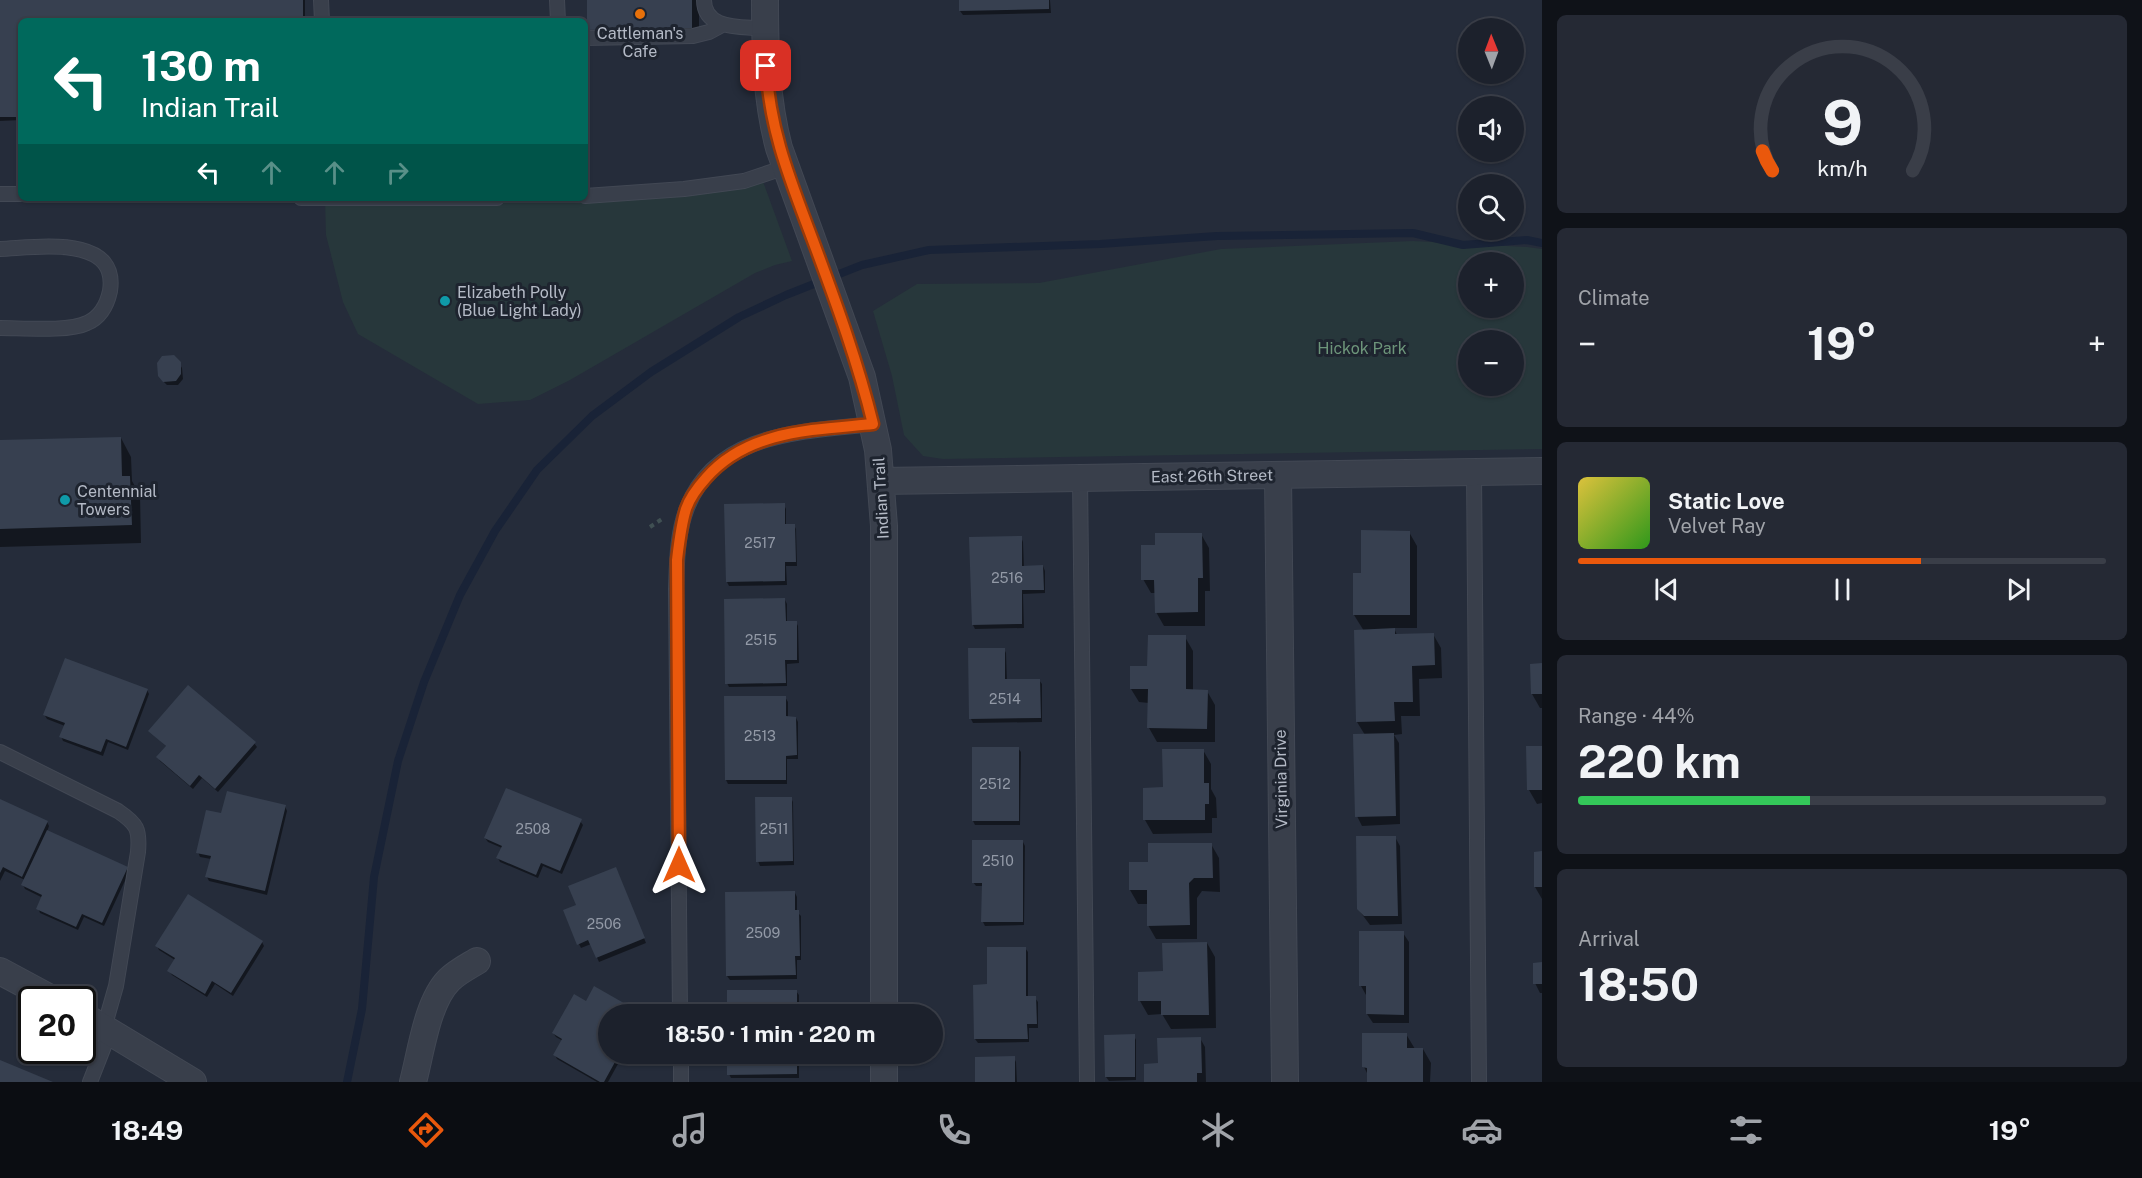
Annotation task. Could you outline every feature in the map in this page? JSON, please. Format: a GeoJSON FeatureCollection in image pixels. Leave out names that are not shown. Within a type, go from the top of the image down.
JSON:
{"type":"FeatureCollection","features":[{"type":"Feature","properties":{"kind":"street","name":"Indian Trail"},"geometry":{"type":"LineString","coordinates":[[765,0],[769,104],[774,128],[862,377],[873,424],[881,482],[884,525],[884,1004]]}},
{"type":"Feature","properties":{"kind":"street","name":"East 26th Street"},"geometry":{"type":"LineString","coordinates":[[881,482],[1542,471]]}},
{"type":"Feature","properties":{"kind":"street","name":"Virginia Drive"},"geometry":{"type":"LineString","coordinates":[[1278,475],[1285,1082]]}},
{"type":"Feature","properties":{"kind":"street"},"geometry":{"type":"LineString","coordinates":[[413,1082],[430,1013],[438,996],[448,981],[477,961]]}},
{"type":"Feature","properties":{"kind":"street"},"geometry":{"type":"LineString","coordinates":[[0,971],[28,986]]}},
{"type":"Feature","properties":{"kind":"street"},"geometry":{"type":"LineString","coordinates":[[99,1025],[194,1082]]}},
{"type":"Feature","properties":{"kind":"street"},"geometry":{"type":"LineString","coordinates":[[884,1064],[884,1082]]}},
{"type":"Feature","properties":{"kind":"lane"},"geometry":{"type":"LineString","coordinates":[[321,0],[321,18]]}},
{"type":"Feature","properties":{"kind":"lane"},"geometry":{"type":"LineString","coordinates":[[557,0],[558,18]]}},
{"type":"Feature","properties":{"kind":"lane"},"geometry":{"type":"LineString","coordinates":[[704,0],[706,14],[710,19],[722,25],[765,28]]}},
{"type":"Feature","properties":{"kind":"lane"},"geometry":{"type":"LineString","coordinates":[[588,38],[693,36],[722,25]]}},
{"type":"Feature","properties":{"kind":"lane"},"geometry":{"type":"LineString","coordinates":[[588,196],[684,189],[744,181],[786,167]]}},
{"type":"Feature","properties":{"kind":"lane"},"geometry":{"type":"LineString","coordinates":[[0,194],[18,194]]}},
{"type":"Feature","properties":{"kind":"lane"},"geometry":{"type":"LineString","coordinates":[[0,249],[69,247],[85,249],[99,257],[107,270],[110,286],[108,303],[99,315],[87,324],[71,327],[0,328]]}},
{"type":"Feature","properties":{"kind":"lane"},"geometry":{"type":"LineString","coordinates":[[680,1004],[676,589],[678,549],[686,510],[693,494],[717,465],[752,443],[775,436],[873,424]]}},
{"type":"Feature","properties":{"kind":"lane"},"geometry":{"type":"LineString","coordinates":[[1474,472],[1479,1082]]}},
{"type":"Feature","properties":{"kind":"lane"},"geometry":{"type":"LineString","coordinates":[[1080,478],[1087,1082]]}},
{"type":"Feature","properties":{"kind":"lane"},"geometry":{"type":"LineString","coordinates":[[0,752],[118,811],[133,822],[138,832],[138,852],[116,986],[99,1025],[90,1082]]}},
{"type":"Feature","properties":{"kind":"lane"},"geometry":{"type":"LineString","coordinates":[[681,1064],[681,1082]]}},
{"type":"Feature","properties":{"kind":"green space"},"geometry":{"type":"Polygon","coordinates":[[[761,176],[792,261],[755,273],[570,380],[530,400],[478,404],[358,334],[343,302],[326,235],[325,201],[588,201],[588,198],[761,176]]]}},
{"type":"Feature","properties":{"kind":"green space","name":"Hickok Park"},"geometry":{"type":"Polygon","coordinates":[[[1413,241],[1542,249],[1542,449],[943,459],[923,456],[904,435],[892,376],[873,311],[917,284],[1039,283],[1221,249],[1413,241]]]}},
{"type":"Feature","properties":{"kind":"building"},"geometry":{"type":"Polygon","coordinates":[[[0,0],[303,0],[303,18],[18,18],[18,117],[0,117],[0,0]]]}},
{"type":"Feature","properties":{"kind":"building","name":"Cattleman's Cafe"},"geometry":{"type":"Polygon","coordinates":[[[587,0],[692,0],[692,28],[588,30],[587,0]]]}},
{"type":"Feature","properties":{"kind":"building"},"geometry":{"type":"Polygon","coordinates":[[[959,0],[1049,0],[1049,9],[959,11],[959,0]]]}},
{"type":"Feature","properties":{"kind":"building"},"geometry":{"type":"Polygon","coordinates":[[[174,355],[181,362],[181,374],[176,381],[163,382],[158,376],[157,363],[162,356],[174,355]]]}},
{"type":"Feature","properties":{"kind":"building","name":"Centennial Towers"},"geometry":{"type":"Polygon","coordinates":[[[121,437],[122,476],[130,476],[132,525],[0,529],[0,440],[121,437]]]}},
{"type":"Feature","properties":{"kind":"building"},"geometry":{"type":"Polygon","coordinates":[[[785,503],[785,524],[795,524],[796,562],[785,562],[785,581],[726,582],[724,504],[785,503]]]}},
{"type":"Feature","properties":{"kind":"building"},"geometry":{"type":"Polygon","coordinates":[[[1361,530],[1410,531],[1410,615],[1353,615],[1353,573],[1361,573],[1361,530]]]}},
{"type":"Feature","properties":{"kind":"building"},"geometry":{"type":"Polygon","coordinates":[[[1155,533],[1202,533],[1203,578],[1198,578],[1198,612],[1155,613],[1154,580],[1141,580],[1141,545],[1155,545],[1155,533]]]}},
{"type":"Feature","properties":{"kind":"building"},"geometry":{"type":"Polygon","coordinates":[[[1022,536],[1022,566],[1043,565],[1044,590],[1022,590],[1022,624],[972,625],[969,537],[1022,536]]]}},
{"type":"Feature","properties":{"kind":"building"},"geometry":{"type":"Polygon","coordinates":[[[785,598],[786,621],[797,621],[797,660],[785,660],[786,683],[725,684],[724,599],[785,598]]]}},
{"type":"Feature","properties":{"kind":"building"},"geometry":{"type":"Polygon","coordinates":[[[1395,628],[1395,634],[1434,633],[1435,665],[1412,666],[1413,702],[1394,702],[1395,721],[1356,722],[1354,630],[1395,628]]]}},
{"type":"Feature","properties":{"kind":"building"},"geometry":{"type":"Polygon","coordinates":[[[1148,635],[1186,635],[1186,689],[1208,690],[1207,729],[1147,728],[1148,689],[1130,689],[1130,666],[1147,666],[1148,635]]]}},
{"type":"Feature","properties":{"kind":"building"},"geometry":{"type":"Polygon","coordinates":[[[968,648],[1005,648],[1005,679],[1040,679],[1041,718],[969,719],[968,648]]]}},
{"type":"Feature","properties":{"kind":"building"},"geometry":{"type":"Polygon","coordinates":[[[65,658],[148,689],[126,747],[106,739],[101,752],[59,737],[65,723],[43,715],[65,658]]]}},
{"type":"Feature","properties":{"kind":"building"},"geometry":{"type":"Polygon","coordinates":[[[1542,663],[1542,694],[1531,694],[1530,664],[1542,663]]]}},
{"type":"Feature","properties":{"kind":"building"},"geometry":{"type":"Polygon","coordinates":[[[188,685],[256,742],[215,789],[199,775],[190,786],[156,757],[166,746],[148,731],[188,685]]]}},
{"type":"Feature","properties":{"kind":"building"},"geometry":{"type":"Polygon","coordinates":[[[724,696],[786,696],[786,716],[796,717],[797,755],[786,756],[786,780],[725,780],[724,696]]]}},
{"type":"Feature","properties":{"kind":"building"},"geometry":{"type":"Polygon","coordinates":[[[1394,733],[1396,816],[1355,817],[1353,734],[1394,733]]]}},
{"type":"Feature","properties":{"kind":"building"},"geometry":{"type":"Polygon","coordinates":[[[1526,746],[1542,746],[1542,790],[1527,790],[1526,746]]]}},
{"type":"Feature","properties":{"kind":"building"},"geometry":{"type":"Polygon","coordinates":[[[972,747],[1019,747],[1019,821],[972,821],[972,747]]]}},
{"type":"Feature","properties":{"kind":"building"},"geometry":{"type":"Polygon","coordinates":[[[1162,749],[1204,749],[1204,783],[1209,783],[1209,804],[1205,804],[1205,820],[1143,820],[1143,788],[1163,787],[1162,749]]]}},
{"type":"Feature","properties":{"kind":"building"},"geometry":{"type":"Polygon","coordinates":[[[506,788],[582,819],[560,871],[541,863],[536,875],[496,858],[502,846],[484,838],[506,788]]]}},
{"type":"Feature","properties":{"kind":"building"},"geometry":{"type":"Polygon","coordinates":[[[227,791],[286,805],[265,891],[205,877],[211,856],[196,853],[206,810],[221,813],[227,791]]]}},
{"type":"Feature","properties":{"kind":"building"},"geometry":{"type":"Polygon","coordinates":[[[755,797],[792,797],[793,861],[756,862],[755,797]]]}},
{"type":"Feature","properties":{"kind":"building"},"geometry":{"type":"Polygon","coordinates":[[[0,799],[48,821],[22,877],[3,867],[0,873],[0,799]]]}},
{"type":"Feature","properties":{"kind":"building"},"geometry":{"type":"Polygon","coordinates":[[[47,830],[128,867],[102,923],[82,914],[76,927],[36,909],[42,895],[21,885],[47,830]]]}},
{"type":"Feature","properties":{"kind":"building"},"geometry":{"type":"Polygon","coordinates":[[[1356,836],[1396,836],[1398,916],[1364,916],[1357,909],[1356,836]]]}},
{"type":"Feature","properties":{"kind":"building"},"geometry":{"type":"Polygon","coordinates":[[[972,840],[1023,840],[1023,922],[981,922],[982,883],[972,883],[972,840]]]}},
{"type":"Feature","properties":{"kind":"building"},"geometry":{"type":"Polygon","coordinates":[[[1148,843],[1212,843],[1213,878],[1194,878],[1189,883],[1190,925],[1147,926],[1147,890],[1129,890],[1129,862],[1148,862],[1148,843]]]}},
{"type":"Feature","properties":{"kind":"building"},"geometry":{"type":"Polygon","coordinates":[[[1542,851],[1542,887],[1534,887],[1534,852],[1542,851]]]}},
{"type":"Feature","properties":{"kind":"building"},"geometry":{"type":"Polygon","coordinates":[[[616,867],[645,938],[596,958],[588,940],[577,945],[563,910],[576,905],[568,886],[616,867]]]}},
{"type":"Feature","properties":{"kind":"building"},"geometry":{"type":"Polygon","coordinates":[[[795,891],[795,910],[799,910],[800,956],[795,956],[796,975],[726,976],[725,892],[795,891]]]}},
{"type":"Feature","properties":{"kind":"building"},"geometry":{"type":"Polygon","coordinates":[[[188,894],[263,941],[231,993],[212,981],[205,994],[167,971],[175,958],[155,946],[188,894]]]}},
{"type":"Feature","properties":{"kind":"building"},"geometry":{"type":"Polygon","coordinates":[[[1359,931],[1404,931],[1404,1015],[1366,1014],[1366,986],[1359,986],[1359,931]]]}},
{"type":"Feature","properties":{"kind":"building"},"geometry":{"type":"Polygon","coordinates":[[[1207,942],[1209,1015],[1161,1015],[1161,1001],[1138,1001],[1138,972],[1163,971],[1162,943],[1207,942]]]}},
{"type":"Feature","properties":{"kind":"building"},"geometry":{"type":"Polygon","coordinates":[[[987,947],[1026,947],[1026,996],[1036,996],[1037,1024],[1027,1024],[1028,1039],[974,1039],[973,985],[987,984],[987,947]]]}},
{"type":"Feature","properties":{"kind":"building"},"geometry":{"type":"Polygon","coordinates":[[[1542,962],[1542,984],[1533,984],[1533,963],[1542,962]]]}},
{"type":"Feature","properties":{"kind":"building"},"geometry":{"type":"Polygon","coordinates":[[[594,986],[626,1004],[598,1004],[598,1064],[614,1064],[604,1082],[600,1082],[553,1055],[562,1039],[552,1033],[574,994],[586,1001],[594,986]]]}},
{"type":"Feature","properties":{"kind":"building"},"geometry":{"type":"Polygon","coordinates":[[[727,990],[797,990],[797,1004],[727,1004],[727,990]]]}},
{"type":"Feature","properties":{"kind":"building"},"geometry":{"type":"Polygon","coordinates":[[[1362,1033],[1407,1033],[1407,1048],[1423,1048],[1423,1082],[1367,1082],[1367,1068],[1362,1067],[1362,1033]]]}},
{"type":"Feature","properties":{"kind":"building"},"geometry":{"type":"Polygon","coordinates":[[[1135,1034],[1135,1077],[1105,1077],[1104,1035],[1135,1034]]]}},
{"type":"Feature","properties":{"kind":"building"},"geometry":{"type":"Polygon","coordinates":[[[1201,1037],[1202,1073],[1197,1073],[1197,1082],[1144,1082],[1144,1064],[1158,1063],[1157,1038],[1201,1037]]]}},
{"type":"Feature","properties":{"kind":"building"},"geometry":{"type":"Polygon","coordinates":[[[1015,1056],[1015,1082],[975,1082],[975,1057],[1015,1056]]]}},
{"type":"Feature","properties":{"kind":"building"},"geometry":{"type":"Polygon","coordinates":[[[0,1060],[53,1082],[0,1082],[0,1060]]]}},
{"type":"Feature","properties":{"kind":"building"},"geometry":{"type":"Polygon","coordinates":[[[727,1064],[797,1064],[797,1074],[727,1075],[727,1064]]]}},
{"type":"Feature","properties":{"kind":"waterway"},"geometry":{"type":"LineString","coordinates":[[347,1082],[362,1009],[374,877],[398,761],[424,682],[460,595],[495,531],[537,470],[592,416],[651,372],[739,317],[786,295],[862,265],[929,250],[1100,244],[1217,236],[1413,233],[1463,245],[1527,240],[1542,243]]}},
{"type":"Feature","properties":{"kind":"place","name":"Cattleman's Cafe"},"geometry":{"type":"Point","coordinates":[640,14]}},
{"type":"Feature","properties":{"kind":"place","name":"Elizabeth Polly (Blue Light Lady)"},"geometry":{"type":"Point","coordinates":[445,301]}},
{"type":"Feature","properties":{"kind":"place","name":"Centennial Towers"},"geometry":{"type":"Point","coordinates":[65,500]}},
{"type":"Feature","properties":{"kind":"route"},"geometry":{"type":"LineString","coordinates":[[679,865],[677,560],[686,510],[693,494],[717,465],[752,443],[775,436],[873,424],[862,377],[779,148],[769,104],[766,66]]}}]}
